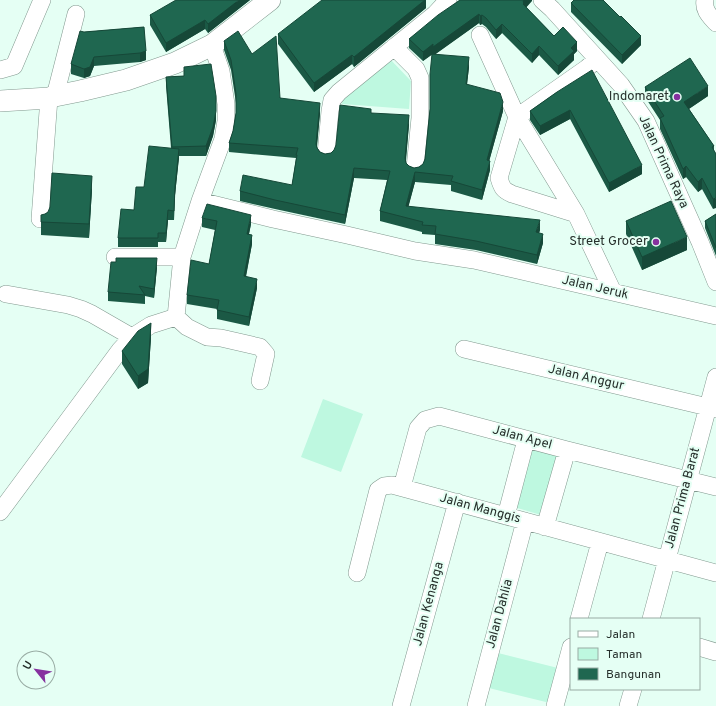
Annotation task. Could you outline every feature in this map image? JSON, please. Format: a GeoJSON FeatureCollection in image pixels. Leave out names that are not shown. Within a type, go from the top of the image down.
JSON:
{"type":"FeatureCollection","features":[{"type":"Feature","properties":{"kind":"street"},"geometry":{"type":"LineString","coordinates":[[0,70],[14,66],[42,0]]}},
{"type":"Feature","properties":{"kind":"street"},"geometry":{"type":"LineString","coordinates":[[0,101],[52,97],[80,91],[126,80],[175,63],[212,45],[270,0]]}},
{"type":"Feature","properties":{"kind":"street"},"geometry":{"type":"LineString","coordinates":[[326,154],[332,100],[339,92],[394,46],[435,14],[448,0]]}},
{"type":"Feature","properties":{"kind":"street","name":"Jalan Prima Raya"},"geometry":{"type":"LineString","coordinates":[[542,0],[598,58],[621,85],[646,120],[716,282]]}},
{"type":"Feature","properties":{"kind":"street"},"geometry":{"type":"LineString","coordinates":[[705,0],[705,10],[716,23]]}},
{"type":"Feature","properties":{"kind":"street"},"geometry":{"type":"LineString","coordinates":[[40,219],[52,97],[76,14]]}},
{"type":"Feature","properties":{"kind":"street"},"geometry":{"type":"LineString","coordinates":[[480,35],[517,117],[576,214],[613,292]]}},
{"type":"Feature","properties":{"kind":"street"},"geometry":{"type":"LineString","coordinates":[[176,317],[182,257],[200,201],[223,139],[226,121],[226,104],[221,71],[212,45]]}},
{"type":"Feature","properties":{"kind":"street"},"geometry":{"type":"LineString","coordinates":[[394,46],[416,69],[420,78],[420,118],[415,168]]}},
{"type":"Feature","properties":{"kind":"street"},"geometry":{"type":"LineString","coordinates":[[576,214],[512,194],[504,190],[499,178],[517,117],[587,68],[598,58]]}},
{"type":"Feature","properties":{"kind":"street","name":"Jalan Jeruk"},"geometry":{"type":"LineString","coordinates":[[200,201],[415,251],[474,260],[716,316]]}},
{"type":"Feature","properties":{"kind":"street"},"geometry":{"type":"LineString","coordinates":[[115,257],[182,257]]}},
{"type":"Feature","properties":{"kind":"street"},"geometry":{"type":"LineString","coordinates":[[6,294],[68,305],[81,309],[132,337]]}},
{"type":"Feature","properties":{"kind":"street"},"geometry":{"type":"LineString","coordinates":[[0,512],[120,350],[132,337],[151,325],[176,317]]}},
{"type":"Feature","properties":{"kind":"street"},"geometry":{"type":"LineString","coordinates":[[176,317],[187,327],[207,337],[221,338],[260,347],[266,354],[260,381]]}},
{"type":"Feature","properties":{"kind":"street","name":"Jalan Anggur"},"geometry":{"type":"LineString","coordinates":[[464,349],[712,408]]}},
{"type":"Feature","properties":{"kind":"street","name":"Jalan Prima Barat"},"geometry":{"type":"LineString","coordinates":[[651,618],[689,480],[712,408],[716,377]]}},
{"type":"Feature","properties":{"kind":"street","name":"Jalan Apel"},"geometry":{"type":"LineString","coordinates":[[402,487],[418,428],[426,420],[439,416],[526,440],[716,487]]}},
{"type":"Feature","properties":{"kind":"street"},"geometry":{"type":"LineString","coordinates":[[506,516],[526,440]]}},
{"type":"Feature","properties":{"kind":"street"},"geometry":{"type":"LineString","coordinates":[[545,527],[566,450]]}},
{"type":"Feature","properties":{"kind":"street","name":"Jalan Manggis"},"geometry":{"type":"LineString","coordinates":[[357,573],[378,490],[384,486],[392,485],[716,573]]}},
{"type":"Feature","properties":{"kind":"street","name":"Jalan Kenanga"},"geometry":{"type":"LineString","coordinates":[[401,706],[457,502]]}},
{"type":"Feature","properties":{"kind":"street","name":"Jalan Dahlia"},"geometry":{"type":"LineString","coordinates":[[476,706],[525,521]]}},
{"type":"Feature","properties":{"kind":"street"},"geometry":{"type":"LineString","coordinates":[[579,618],[600,542]]}},
{"type":"Feature","properties":{"kind":"street"},"geometry":{"type":"LineString","coordinates":[[700,647],[716,652]]}},
{"type":"Feature","properties":{"kind":"street"},"geometry":{"type":"LineString","coordinates":[[555,706],[570,651]]}},
{"type":"Feature","properties":{"kind":"street"},"geometry":{"type":"LineString","coordinates":[[628,706],[633,690]]}},
{"type":"Feature","properties":{"kind":"green space"},"geometry":{"type":"Polygon","coordinates":[[[389,58],[411,81],[409,109],[342,104],[344,90],[389,58]]]}},
{"type":"Feature","properties":{"kind":"green space"},"geometry":{"type":"Polygon","coordinates":[[[323,399],[363,414],[341,472],[301,457],[323,399]]]}},
{"type":"Feature","properties":{"kind":"green space"},"geometry":{"type":"Polygon","coordinates":[[[531,446],[558,454],[541,515],[514,507],[531,446]]]}},
{"type":"Feature","properties":{"kind":"green space"},"geometry":{"type":"Polygon","coordinates":[[[498,653],[558,668],[550,703],[489,688],[498,653]]]}},
{"type":"Feature","properties":{"kind":"building"},"geometry":{"type":"Polygon","coordinates":[[[176,0],[239,0],[208,24],[205,20],[166,43],[150,15],[176,0]]]}},
{"type":"Feature","properties":{"kind":"building"},"geometry":{"type":"Polygon","coordinates":[[[322,0],[425,0],[354,57],[352,55],[314,83],[278,34],[322,0]]]}},
{"type":"Feature","properties":{"kind":"building"},"geometry":{"type":"Polygon","coordinates":[[[460,0],[524,0],[523,4],[554,36],[563,27],[577,42],[571,48],[574,51],[558,66],[539,46],[532,54],[502,24],[496,30],[486,18],[482,15],[480,16],[479,14],[433,47],[433,44],[423,52],[409,39],[438,15],[460,0]]]}},
{"type":"Feature","properties":{"kind":"building"},"geometry":{"type":"Polygon","coordinates":[[[574,0],[603,0],[641,36],[622,55],[571,3],[574,0]]]}},
{"type":"Feature","properties":{"kind":"building"},"geometry":{"type":"Polygon","coordinates":[[[144,27],[146,51],[140,53],[94,57],[90,67],[84,69],[71,64],[80,31],[84,32],[144,27]]]}},
{"type":"Feature","properties":{"kind":"building"},"geometry":{"type":"Polygon","coordinates":[[[238,31],[252,54],[276,36],[280,98],[320,103],[316,144],[320,152],[325,154],[331,153],[334,150],[336,145],[340,105],[371,109],[371,113],[409,115],[405,158],[406,163],[414,168],[423,164],[425,159],[430,109],[430,74],[432,54],[469,57],[466,84],[500,93],[503,102],[487,160],[490,161],[482,190],[451,181],[453,176],[415,172],[406,206],[540,220],[536,232],[543,234],[537,255],[476,241],[435,234],[436,226],[422,225],[423,222],[380,211],[390,171],[354,168],[345,215],[240,191],[243,175],[292,185],[298,148],[229,143],[236,113],[236,94],[231,60],[224,41],[238,31]]]}},
{"type":"Feature","properties":{"kind":"building"},"geometry":{"type":"Polygon","coordinates":[[[690,58],[708,86],[684,102],[714,146],[712,147],[716,154],[716,198],[713,199],[702,178],[698,182],[686,166],[683,169],[660,118],[664,116],[645,87],[690,58]]]}},
{"type":"Feature","properties":{"kind":"building"},"geometry":{"type":"Polygon","coordinates":[[[211,64],[216,96],[216,111],[213,127],[206,146],[172,147],[166,77],[184,76],[184,67],[211,64]]]}},
{"type":"Feature","properties":{"kind":"building"},"geometry":{"type":"Polygon","coordinates":[[[592,70],[642,165],[609,183],[570,110],[540,126],[530,111],[592,70]]]}},
{"type":"Feature","properties":{"kind":"building"},"geometry":{"type":"Polygon","coordinates":[[[149,146],[179,149],[174,211],[168,210],[166,233],[158,233],[158,238],[118,238],[121,209],[134,210],[136,187],[144,187],[149,146]]]}},
{"type":"Feature","properties":{"kind":"building"},"geometry":{"type":"Polygon","coordinates":[[[52,173],[92,176],[89,224],[41,222],[41,215],[48,212],[50,207],[52,173]]]}},
{"type":"Feature","properties":{"kind":"building","name":"Street Grocer"},"geometry":{"type":"Polygon","coordinates":[[[671,201],[687,237],[642,257],[626,221],[671,201]]]}},
{"type":"Feature","properties":{"kind":"building"},"geometry":{"type":"Polygon","coordinates":[[[207,204],[251,215],[247,234],[252,235],[244,276],[257,279],[249,317],[217,310],[219,300],[187,295],[191,260],[209,264],[217,221],[202,218],[207,204]]]}},
{"type":"Feature","properties":{"kind":"building"},"geometry":{"type":"Polygon","coordinates":[[[716,214],[716,248],[705,221],[716,214]]]}},
{"type":"Feature","properties":{"kind":"building"},"geometry":{"type":"Polygon","coordinates":[[[116,258],[157,258],[154,289],[139,286],[145,295],[108,292],[111,262],[116,262],[116,258]]]}},
{"type":"Feature","properties":{"kind":"building"},"geometry":{"type":"Polygon","coordinates":[[[151,323],[148,369],[138,376],[122,351],[138,331],[151,323]]]}},
{"type":"Feature","properties":{"kind":"place","name":"Indomaret"},"geometry":{"type":"Point","coordinates":[677,97]}},
{"type":"Feature","properties":{"kind":"place","name":"Street Grocer"},"geometry":{"type":"Point","coordinates":[656,242]}}]}
